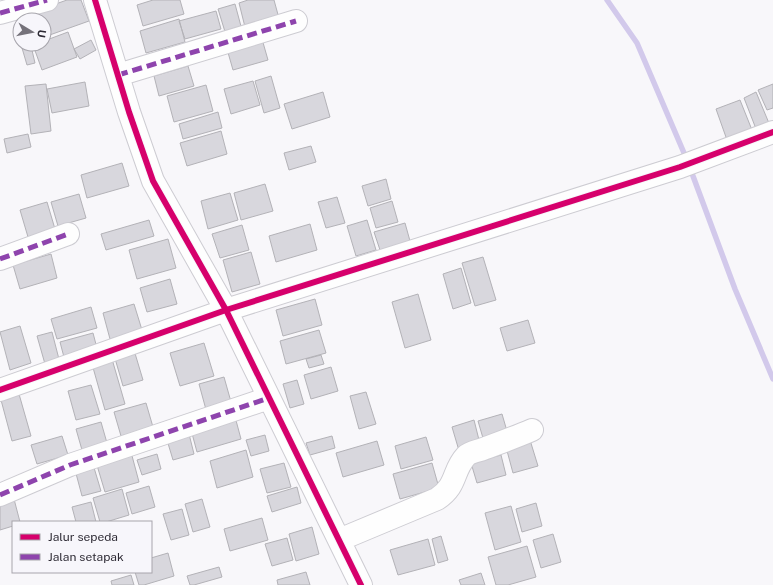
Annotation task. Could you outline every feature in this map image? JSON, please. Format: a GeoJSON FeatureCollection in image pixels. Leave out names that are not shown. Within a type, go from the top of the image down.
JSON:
{"type":"FeatureCollection","features":[{"type":"Feature","properties":{"kind":"street"},"geometry":{"type":"LineString","coordinates":[[0,13],[47,0]]}},
{"type":"Feature","properties":{"kind":"street"},"geometry":{"type":"LineString","coordinates":[[95,0],[153,181],[226,310],[361,585]]}},
{"type":"Feature","properties":{"kind":"street"},"geometry":{"type":"LineString","coordinates":[[118,75],[296,21]]}},
{"type":"Feature","properties":{"kind":"street"},"geometry":{"type":"LineString","coordinates":[[0,390],[226,310],[680,167],[773,132]]}},
{"type":"Feature","properties":{"kind":"street"},"geometry":{"type":"LineString","coordinates":[[0,259],[68,234]]}},
{"type":"Feature","properties":{"kind":"street"},"geometry":{"type":"LineString","coordinates":[[0,495],[70,465],[269,398]]}},
{"type":"Feature","properties":{"kind":"street"},"geometry":{"type":"LineString","coordinates":[[339,540],[437,499],[449,489],[456,477],[460,464],[467,455],[532,430]]}},
{"type":"Feature","properties":{"kind":"building"},"geometry":{"type":"Polygon","coordinates":[[[67,0],[81,0],[89,21],[52,34],[52,12],[33,12],[67,0]]]}},
{"type":"Feature","properties":{"kind":"building"},"geometry":{"type":"Polygon","coordinates":[[[153,0],[180,0],[184,14],[143,26],[137,5],[153,0]]]}},
{"type":"Feature","properties":{"kind":"building"},"geometry":{"type":"Polygon","coordinates":[[[248,0],[274,0],[280,22],[246,31],[239,3],[248,0]]]}},
{"type":"Feature","properties":{"kind":"building"},"geometry":{"type":"Polygon","coordinates":[[[235,4],[242,30],[226,35],[218,9],[235,4]]]}},
{"type":"Feature","properties":{"kind":"building"},"geometry":{"type":"Polygon","coordinates":[[[216,11],[221,29],[185,39],[179,21],[216,11]]]}},
{"type":"Feature","properties":{"kind":"building"},"geometry":{"type":"Polygon","coordinates":[[[179,19],[185,42],[146,53],[140,31],[179,19]]]}},
{"type":"Feature","properties":{"kind":"building"},"geometry":{"type":"Polygon","coordinates":[[[68,32],[77,57],[42,70],[36,52],[52,52],[52,38],[68,32]]]}},
{"type":"Feature","properties":{"kind":"building"},"geometry":{"type":"Polygon","coordinates":[[[262,39],[268,60],[233,70],[227,49],[262,39]]]}},
{"type":"Feature","properties":{"kind":"building"},"geometry":{"type":"Polygon","coordinates":[[[91,40],[96,50],[80,59],[74,49],[91,40]]]}},
{"type":"Feature","properties":{"kind":"building"},"geometry":{"type":"Polygon","coordinates":[[[23,52],[32,52],[35,63],[27,65],[23,52]]]}},
{"type":"Feature","properties":{"kind":"building"},"geometry":{"type":"Polygon","coordinates":[[[188,66],[194,86],[159,96],[154,76],[188,66]]]}},
{"type":"Feature","properties":{"kind":"building"},"geometry":{"type":"Polygon","coordinates":[[[271,76],[280,108],[264,113],[255,81],[271,76]]]}},
{"type":"Feature","properties":{"kind":"building"},"geometry":{"type":"Polygon","coordinates":[[[253,81],[260,105],[231,114],[224,89],[253,81]]]}},
{"type":"Feature","properties":{"kind":"building"},"geometry":{"type":"Polygon","coordinates":[[[85,82],[89,106],[52,113],[47,89],[85,82]]]}},
{"type":"Feature","properties":{"kind":"building"},"geometry":{"type":"Polygon","coordinates":[[[46,84],[51,131],[31,134],[25,86],[46,84]]]}},
{"type":"Feature","properties":{"kind":"building"},"geometry":{"type":"Polygon","coordinates":[[[773,84],[773,108],[767,110],[758,90],[773,84]]]}},
{"type":"Feature","properties":{"kind":"building"},"geometry":{"type":"Polygon","coordinates":[[[206,85],[213,111],[174,122],[167,96],[206,85]]]}},
{"type":"Feature","properties":{"kind":"building"},"geometry":{"type":"Polygon","coordinates":[[[323,92],[330,117],[292,129],[284,104],[323,92]]]}},
{"type":"Feature","properties":{"kind":"building"},"geometry":{"type":"Polygon","coordinates":[[[756,92],[771,128],[758,134],[744,98],[756,92]]]}},
{"type":"Feature","properties":{"kind":"building"},"geometry":{"type":"Polygon","coordinates":[[[740,100],[752,130],[727,140],[716,109],[740,100]]]}},
{"type":"Feature","properties":{"kind":"building"},"geometry":{"type":"Polygon","coordinates":[[[218,112],[222,128],[183,139],[179,124],[218,112]]]}},
{"type":"Feature","properties":{"kind":"building"},"geometry":{"type":"Polygon","coordinates":[[[221,131],[227,154],[187,166],[180,143],[221,131]]]}},
{"type":"Feature","properties":{"kind":"building"},"geometry":{"type":"Polygon","coordinates":[[[28,134],[31,147],[7,153],[4,139],[28,134]]]}},
{"type":"Feature","properties":{"kind":"building"},"geometry":{"type":"Polygon","coordinates":[[[311,146],[316,162],[289,170],[284,153],[311,146]]]}},
{"type":"Feature","properties":{"kind":"building"},"geometry":{"type":"Polygon","coordinates":[[[122,163],[129,186],[87,198],[81,175],[122,163]]]}},
{"type":"Feature","properties":{"kind":"building"},"geometry":{"type":"Polygon","coordinates":[[[386,179],[391,199],[368,206],[362,186],[386,179]]]}},
{"type":"Feature","properties":{"kind":"building"},"geometry":{"type":"Polygon","coordinates":[[[265,184],[273,211],[241,220],[234,193],[265,184]]]}},
{"type":"Feature","properties":{"kind":"building"},"geometry":{"type":"Polygon","coordinates":[[[230,193],[238,220],[208,229],[201,201],[230,193]]]}},
{"type":"Feature","properties":{"kind":"building"},"geometry":{"type":"Polygon","coordinates":[[[79,194],[86,218],[58,226],[51,202],[79,194]]]}},
{"type":"Feature","properties":{"kind":"building"},"geometry":{"type":"Polygon","coordinates":[[[337,197],[345,223],[326,228],[318,202],[337,197]]]}},
{"type":"Feature","properties":{"kind":"building"},"geometry":{"type":"Polygon","coordinates":[[[392,201],[398,222],[376,228],[370,208],[392,201]]]}},
{"type":"Feature","properties":{"kind":"building"},"geometry":{"type":"Polygon","coordinates":[[[47,202],[55,229],[28,237],[20,210],[47,202]]]}},
{"type":"Feature","properties":{"kind":"building"},"geometry":{"type":"Polygon","coordinates":[[[149,220],[154,236],[106,250],[101,234],[149,220]]]}},
{"type":"Feature","properties":{"kind":"building"},"geometry":{"type":"Polygon","coordinates":[[[367,220],[376,250],[356,256],[347,226],[367,220]]]}},
{"type":"Feature","properties":{"kind":"building"},"geometry":{"type":"Polygon","coordinates":[[[405,223],[410,241],[380,250],[374,232],[405,223]]]}},
{"type":"Feature","properties":{"kind":"building"},"geometry":{"type":"Polygon","coordinates":[[[310,224],[317,250],[276,262],[269,236],[310,224]]]}},
{"type":"Feature","properties":{"kind":"building"},"geometry":{"type":"Polygon","coordinates":[[[242,225],[249,250],[220,258],[212,234],[242,225]]]}},
{"type":"Feature","properties":{"kind":"building"},"geometry":{"type":"Polygon","coordinates":[[[168,239],[176,268],[137,279],[129,250],[168,239]]]}},
{"type":"Feature","properties":{"kind":"building"},"geometry":{"type":"Polygon","coordinates":[[[251,252],[260,284],[232,292],[223,260],[251,252]]]}},
{"type":"Feature","properties":{"kind":"building"},"geometry":{"type":"Polygon","coordinates":[[[51,254],[57,278],[20,289],[13,265],[51,254]]]}},
{"type":"Feature","properties":{"kind":"building"},"geometry":{"type":"Polygon","coordinates":[[[483,257],[496,300],[475,306],[462,263],[483,257]]]}},
{"type":"Feature","properties":{"kind":"building"},"geometry":{"type":"Polygon","coordinates":[[[461,268],[471,303],[453,309],[443,274],[461,268]]]}},
{"type":"Feature","properties":{"kind":"building"},"geometry":{"type":"Polygon","coordinates":[[[170,279],[177,304],[147,312],[140,288],[170,279]]]}},
{"type":"Feature","properties":{"kind":"building"},"geometry":{"type":"Polygon","coordinates":[[[418,294],[431,340],[405,348],[392,302],[418,294]]]}},
{"type":"Feature","properties":{"kind":"building"},"geometry":{"type":"Polygon","coordinates":[[[315,299],[322,325],[283,336],[276,310],[315,299]]]}},
{"type":"Feature","properties":{"kind":"building"},"geometry":{"type":"Polygon","coordinates":[[[134,304],[142,330],[110,339],[103,313],[134,304]]]}},
{"type":"Feature","properties":{"kind":"building"},"geometry":{"type":"Polygon","coordinates":[[[91,307],[97,328],[57,339],[51,319],[91,307]]]}},
{"type":"Feature","properties":{"kind":"building"},"geometry":{"type":"Polygon","coordinates":[[[528,320],[535,343],[507,351],[500,328],[528,320]]]}},
{"type":"Feature","properties":{"kind":"building"},"geometry":{"type":"Polygon","coordinates":[[[20,326],[31,363],[10,370],[0,332],[20,326]]]}},
{"type":"Feature","properties":{"kind":"building"},"geometry":{"type":"Polygon","coordinates":[[[319,330],[326,353],[286,364],[280,341],[319,330]]]}},
{"type":"Feature","properties":{"kind":"building"},"geometry":{"type":"Polygon","coordinates":[[[52,332],[61,367],[47,371],[37,336],[52,332]]]}},
{"type":"Feature","properties":{"kind":"building"},"geometry":{"type":"Polygon","coordinates":[[[93,333],[98,352],[65,361],[60,342],[93,333]]]}},
{"type":"Feature","properties":{"kind":"building"},"geometry":{"type":"Polygon","coordinates":[[[204,343],[214,376],[180,386],[170,353],[204,343]]]}},
{"type":"Feature","properties":{"kind":"building"},"geometry":{"type":"Polygon","coordinates":[[[134,350],[143,380],[123,386],[114,355],[134,350]]]}},
{"type":"Feature","properties":{"kind":"building"},"geometry":{"type":"Polygon","coordinates":[[[321,355],[324,364],[309,368],[306,359],[321,355]]]}},
{"type":"Feature","properties":{"kind":"building"},"geometry":{"type":"Polygon","coordinates":[[[112,359],[125,404],[105,410],[92,364],[112,359]]]}},
{"type":"Feature","properties":{"kind":"building"},"geometry":{"type":"Polygon","coordinates":[[[331,367],[338,391],[311,399],[304,375],[331,367]]]}},
{"type":"Feature","properties":{"kind":"building"},"geometry":{"type":"Polygon","coordinates":[[[224,377],[233,409],[208,417],[199,384],[224,377]]]}},
{"type":"Feature","properties":{"kind":"building"},"geometry":{"type":"Polygon","coordinates":[[[297,380],[304,404],[290,408],[283,384],[297,380]]]}},
{"type":"Feature","properties":{"kind":"building"},"geometry":{"type":"Polygon","coordinates":[[[91,385],[100,414],[76,420],[68,391],[91,385]]]}},
{"type":"Feature","properties":{"kind":"building"},"geometry":{"type":"Polygon","coordinates":[[[366,392],[376,424],[359,429],[350,396],[366,392]]]}},
{"type":"Feature","properties":{"kind":"building"},"geometry":{"type":"Polygon","coordinates":[[[19,394],[31,436],[12,441],[1,400],[19,394]]]}},
{"type":"Feature","properties":{"kind":"building"},"geometry":{"type":"Polygon","coordinates":[[[146,403],[153,427],[121,436],[114,412],[146,403]]]}},
{"type":"Feature","properties":{"kind":"building"},"geometry":{"type":"Polygon","coordinates":[[[234,413],[241,439],[197,452],[190,426],[234,413]]]}},
{"type":"Feature","properties":{"kind":"building"},"geometry":{"type":"Polygon","coordinates":[[[502,414],[509,438],[485,445],[478,421],[502,414]]]}},
{"type":"Feature","properties":{"kind":"building"},"geometry":{"type":"Polygon","coordinates":[[[474,420],[481,448],[460,454],[452,427],[474,420]]]}},
{"type":"Feature","properties":{"kind":"building"},"geometry":{"type":"Polygon","coordinates":[[[101,422],[109,450],[84,457],[76,429],[101,422]]]}},
{"type":"Feature","properties":{"kind":"building"},"geometry":{"type":"Polygon","coordinates":[[[189,434],[194,454],[173,460],[167,440],[189,434]]]}},
{"type":"Feature","properties":{"kind":"building"},"geometry":{"type":"Polygon","coordinates":[[[265,435],[269,451],[251,456],[246,440],[265,435]]]}},
{"type":"Feature","properties":{"kind":"building"},"geometry":{"type":"Polygon","coordinates":[[[62,436],[68,455],[37,464],[31,445],[62,436]]]}},
{"type":"Feature","properties":{"kind":"building"},"geometry":{"type":"Polygon","coordinates":[[[332,436],[335,448],[310,455],[306,443],[332,436]]]}},
{"type":"Feature","properties":{"kind":"building"},"geometry":{"type":"Polygon","coordinates":[[[426,437],[433,460],[401,469],[395,446],[426,437]]]}},
{"type":"Feature","properties":{"kind":"building"},"geometry":{"type":"Polygon","coordinates":[[[530,440],[538,466],[513,473],[506,447],[530,440]]]}},
{"type":"Feature","properties":{"kind":"building"},"geometry":{"type":"Polygon","coordinates":[[[377,441],[384,465],[343,477],[336,453],[377,441]]]}},
{"type":"Feature","properties":{"kind":"building"},"geometry":{"type":"Polygon","coordinates":[[[246,450],[253,477],[217,488],[210,461],[246,450]]]}},
{"type":"Feature","properties":{"kind":"building"},"geometry":{"type":"Polygon","coordinates":[[[131,452],[139,482],[105,492],[96,462],[131,452]]]}},
{"type":"Feature","properties":{"kind":"building"},"geometry":{"type":"Polygon","coordinates":[[[157,454],[161,469],[142,475],[137,460],[157,454]]]}},
{"type":"Feature","properties":{"kind":"building"},"geometry":{"type":"Polygon","coordinates":[[[501,455],[506,475],[477,483],[471,463],[501,455]]]}},
{"type":"Feature","properties":{"kind":"building"},"geometry":{"type":"Polygon","coordinates":[[[92,461],[101,491],[82,496],[74,466],[92,461]]]}},
{"type":"Feature","properties":{"kind":"building"},"geometry":{"type":"Polygon","coordinates":[[[284,463],[291,487],[267,493],[260,469],[284,463]]]}},
{"type":"Feature","properties":{"kind":"building"},"geometry":{"type":"Polygon","coordinates":[[[432,463],[439,488],[400,499],[393,474],[432,463]]]}},
{"type":"Feature","properties":{"kind":"building"},"geometry":{"type":"Polygon","coordinates":[[[149,486],[155,507],[132,514],[126,493],[149,486]]]}},
{"type":"Feature","properties":{"kind":"building"},"geometry":{"type":"Polygon","coordinates":[[[297,487],[301,503],[272,512],[267,496],[297,487]]]}},
{"type":"Feature","properties":{"kind":"building"},"geometry":{"type":"Polygon","coordinates":[[[122,489],[129,515],[109,521],[100,521],[93,498],[122,489]]]}},
{"type":"Feature","properties":{"kind":"building"},"geometry":{"type":"Polygon","coordinates":[[[14,499],[20,521],[12,521],[12,526],[0,530],[0,503],[14,499]]]}},
{"type":"Feature","properties":{"kind":"building"},"geometry":{"type":"Polygon","coordinates":[[[202,499],[210,527],[193,532],[185,504],[202,499]]]}},
{"type":"Feature","properties":{"kind":"building"},"geometry":{"type":"Polygon","coordinates":[[[91,502],[96,521],[76,521],[72,507],[91,502]]]}},
{"type":"Feature","properties":{"kind":"building"},"geometry":{"type":"Polygon","coordinates":[[[536,503],[542,526],[522,532],[516,509],[536,503]]]}},
{"type":"Feature","properties":{"kind":"building"},"geometry":{"type":"Polygon","coordinates":[[[511,506],[521,542],[495,550],[485,513],[511,506]]]}},
{"type":"Feature","properties":{"kind":"building"},"geometry":{"type":"Polygon","coordinates":[[[182,509],[189,535],[171,540],[163,514],[182,509]]]}},
{"type":"Feature","properties":{"kind":"building"},"geometry":{"type":"Polygon","coordinates":[[[262,518],[268,540],[230,551],[224,529],[262,518]]]}},
{"type":"Feature","properties":{"kind":"building"},"geometry":{"type":"Polygon","coordinates":[[[312,527],[319,554],[296,561],[289,534],[312,527]]]}},
{"type":"Feature","properties":{"kind":"building"},"geometry":{"type":"Polygon","coordinates":[[[553,534],[561,562],[541,568],[533,540],[553,534]]]}},
{"type":"Feature","properties":{"kind":"building"},"geometry":{"type":"Polygon","coordinates":[[[441,536],[448,560],[438,563],[432,539],[441,536]]]}},
{"type":"Feature","properties":{"kind":"building"},"geometry":{"type":"Polygon","coordinates":[[[287,538],[293,560],[272,566],[265,544],[287,538]]]}},
{"type":"Feature","properties":{"kind":"building"},"geometry":{"type":"Polygon","coordinates":[[[428,539],[435,565],[398,575],[390,550],[428,539]]]}},
{"type":"Feature","properties":{"kind":"building"},"geometry":{"type":"Polygon","coordinates":[[[527,546],[536,577],[508,585],[496,585],[488,557],[527,546]]]}},
{"type":"Feature","properties":{"kind":"building"},"geometry":{"type":"Polygon","coordinates":[[[168,553],[174,576],[144,585],[139,585],[135,573],[152,573],[152,558],[168,553]]]}},
{"type":"Feature","properties":{"kind":"building"},"geometry":{"type":"Polygon","coordinates":[[[219,567],[222,577],[190,585],[187,576],[219,567]]]}},
{"type":"Feature","properties":{"kind":"building"},"geometry":{"type":"Polygon","coordinates":[[[306,572],[310,585],[278,585],[277,580],[306,572]]]}},
{"type":"Feature","properties":{"kind":"building"},"geometry":{"type":"Polygon","coordinates":[[[481,573],[485,585],[461,585],[459,580],[481,573]]]}},
{"type":"Feature","properties":{"kind":"building"},"geometry":{"type":"Polygon","coordinates":[[[131,575],[134,585],[112,585],[111,581],[131,575]]]}},
{"type":"Feature","properties":{"kind":"waterway"},"geometry":{"type":"LineString","coordinates":[[607,0],[637,43],[687,160]]}},
{"type":"Feature","properties":{"kind":"waterway"},"geometry":{"type":"LineString","coordinates":[[690,168],[735,289],[773,379]]}},
{"type":"Feature","properties":{"kind":"marked path"},"geometry":{"type":"LineString","coordinates":[[0,13],[47,0]]}},
{"type":"Feature","properties":{"kind":"marked path"},"geometry":{"type":"LineString","coordinates":[[118,75],[296,21]]}},
{"type":"Feature","properties":{"kind":"marked path"},"geometry":{"type":"LineString","coordinates":[[0,259],[68,234]]}},
{"type":"Feature","properties":{"kind":"marked path"},"geometry":{"type":"LineString","coordinates":[[0,495],[70,465],[269,398]]}},
{"type":"Feature","properties":{"kind":"cycle path"},"geometry":{"type":"LineString","coordinates":[[95,0],[129,112],[153,181],[226,310],[680,167],[773,132]]}},
{"type":"Feature","properties":{"kind":"cycle path"},"geometry":{"type":"LineString","coordinates":[[0,390],[226,310],[361,585]]}}]}
